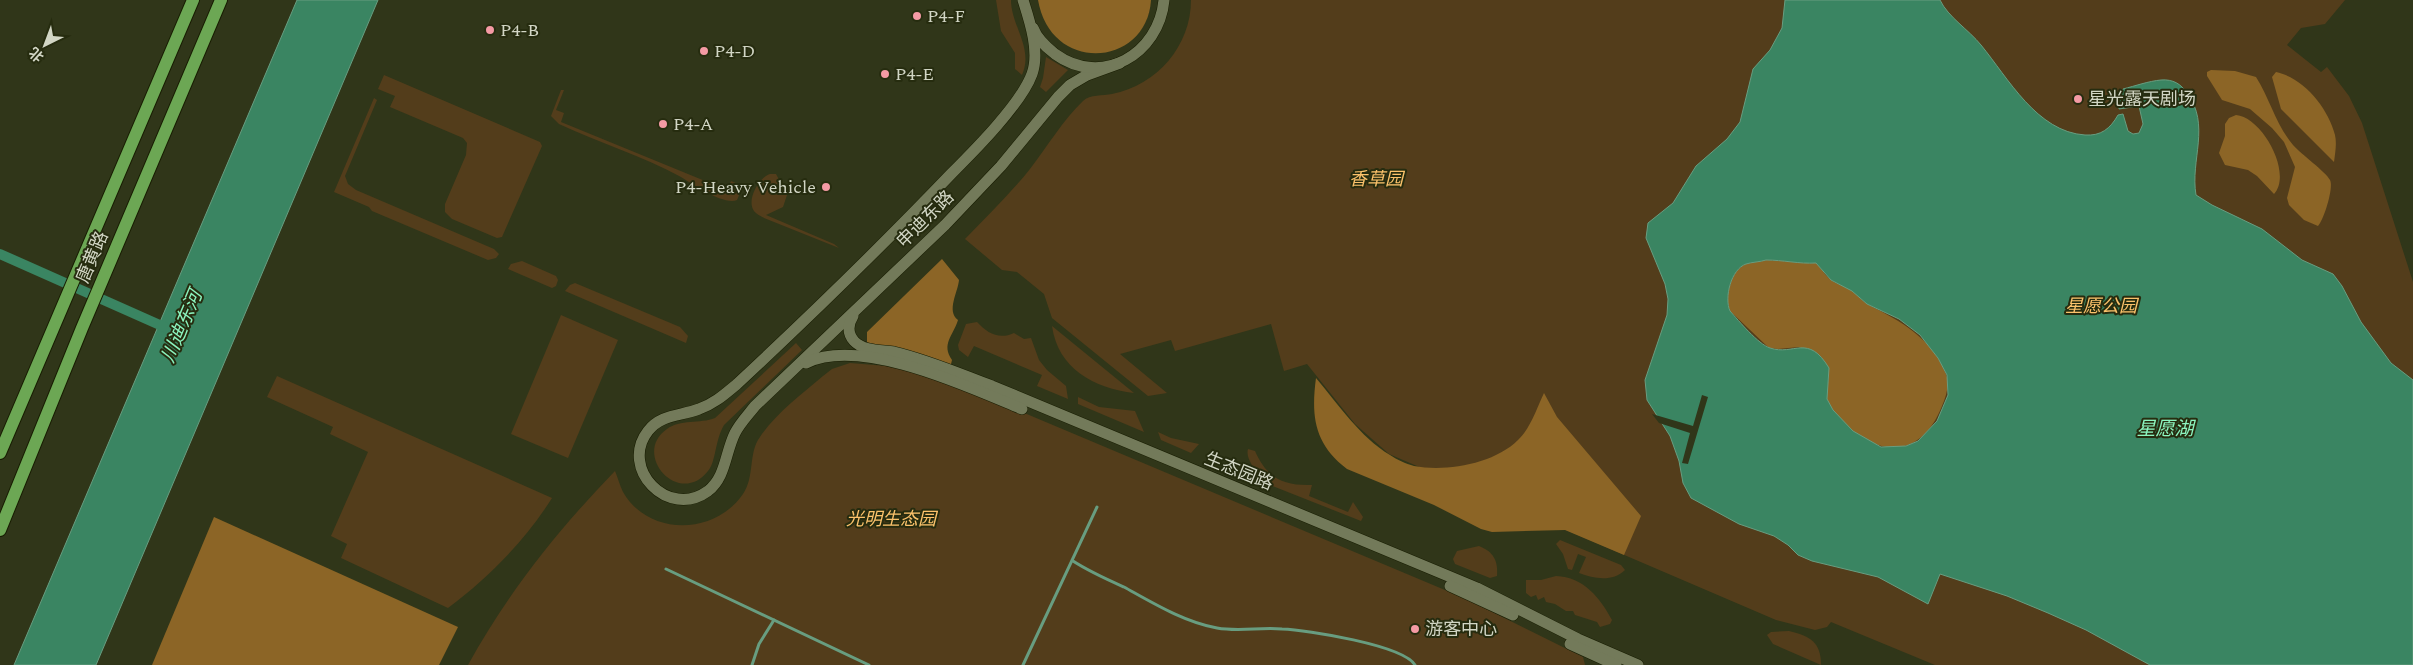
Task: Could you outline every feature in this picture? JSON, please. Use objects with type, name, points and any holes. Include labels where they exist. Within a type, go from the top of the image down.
[{"type":"main road","name":"唐黄路","points":[[0,453],[193,0]]},
{"type":"main road","name":"唐黄路","points":[[0,530],[101,282],[221,0]]},
{"type":"street","points":[[1025,0],[1027,13],[1035,33],[1047,48],[1062,59],[1080,66],[1099,67],[1120,63],[1139,52],[1154,36],[1163,16],[1164,0]]},
{"type":"street","name":"申迪东路","points":[[1027,13],[1034,61],[1032,74],[1025,88],[980,145],[913,214],[736,384],[712,404],[697,410],[666,417],[647,431],[642,440],[640,453],[643,474],[650,485],[660,494],[682,500],[696,497],[708,491],[721,475],[735,434],[755,406],[930,240],[995,172],[1058,96],[1070,85],[1087,75],[1120,63]]},
{"type":"street","name":"生态园路","points":[[858,309],[848,328],[854,341],[859,345],[923,360],[992,386],[1476,588],[1578,639],[1638,665]]},
{"type":"street","name":"生态园路","points":[[797,368],[816,358],[851,357],[895,363],[954,381],[1396,562],[1507,612],[1616,665]]},
{"type":"green space","points":[[996,0],[1011,0],[1014,19],[1024,46],[1025,65],[1022,75],[1015,69],[1015,53],[1001,31]]},
{"type":"green space","name":"星愿公园","points":[[1191,0],[2345,0],[2325,24],[2301,28],[2287,45],[2321,72],[2327,67],[2349,96],[2362,123],[2413,282],[2413,665],[1935,665],[1831,622],[1827,627],[1815,630],[1776,620],[1389,454],[1355,424],[1307,364],[1284,371],[1271,324],[1175,351],[1171,340],[1120,354],[1167,393],[1148,396],[1052,318],[1044,294],[1017,272],[1002,270],[965,239],[1022,178],[1062,125],[1083,101],[1093,96],[1112,94],[1128,89],[1143,82],[1168,61],[1178,48],[1185,33]]},
{"type":"green space","points":[[1046,57],[1068,70],[1046,92],[1040,87]]},
{"type":"green space","points":[[384,75],[540,142],[542,146],[502,237],[497,238],[452,219],[445,212],[445,204],[466,155],[467,143],[463,138],[390,107],[395,96],[378,89]]},
{"type":"green space","points":[[561,90],[564,90],[556,110],[564,113],[561,122],[727,190],[731,181],[743,186],[737,200],[725,200],[717,197],[652,163],[559,124],[551,116]]},
{"type":"green space","points":[[374,98],[377,100],[345,176],[348,184],[356,190],[494,249],[499,254],[496,258],[488,260],[372,211],[369,207],[334,192]]},
{"type":"green space","points":[[770,174],[776,174],[787,195],[783,207],[766,215],[834,244],[839,248],[764,218],[755,212],[752,206],[753,195],[758,184]]},
{"type":"green space","points":[[522,261],[556,276],[558,280],[556,286],[552,288],[508,269],[511,264]]},
{"type":"green space","points":[[575,283],[680,327],[688,336],[686,343],[565,291],[570,285]]},
{"type":"green space","points":[[561,315],[618,340],[568,458],[511,434]]},
{"type":"green space","points":[[977,322],[994,334],[1003,336],[1014,333],[1024,339],[1031,338],[1039,360],[1047,370],[1066,386],[1068,399],[1037,386],[1042,375],[974,346],[968,357],[959,350],[958,345],[966,324]]},
{"type":"green space","points":[[1052,326],[1134,393],[1105,386],[1080,374],[1062,354]]},
{"type":"green space","points":[[796,343],[802,350],[724,425],[713,462],[708,471],[696,481],[684,484],[673,481],[663,473],[657,463],[654,451],[657,439],[667,429],[678,424],[715,418]]},
{"type":"green space","name":"光明生态园","points":[[850,363],[899,367],[979,394],[1464,598],[1583,657],[1585,665],[468,665],[500,612],[535,563],[573,516],[615,471],[623,492],[634,507],[649,517],[665,523],[682,525],[700,523],[716,517],[731,508],[747,487],[756,443],[766,428],[781,412],[832,369]]},
{"type":"green space","points":[[277,376],[552,498],[530,529],[505,558],[448,608],[341,558],[347,544],[331,536],[368,452],[330,434],[333,427],[267,397]]},
{"type":"green space","points":[[1078,397],[1099,407],[1135,411],[1144,432],[1078,404]]},
{"type":"green space","points":[[1158,432],[1171,438],[1199,444],[1191,453],[1161,440]]},
{"type":"green space","points":[[1248,449],[1255,451],[1265,468],[1284,482],[1312,485],[1309,496],[1348,512],[1353,502],[1363,517],[1361,521],[1255,479],[1248,457]]},
{"type":"green space","points":[[1560,540],[1621,565],[1625,570],[1609,578],[1597,578],[1579,573],[1586,557],[1578,554],[1572,570],[1568,569],[1563,554],[1556,544]]},
{"type":"green space","points":[[1479,546],[1492,554],[1496,561],[1497,576],[1490,578],[1455,564],[1453,559],[1457,551]]},
{"type":"green space","points":[[1556,576],[1575,580],[1590,590],[1612,620],[1610,624],[1600,627],[1597,622],[1575,615],[1573,611],[1566,611],[1555,604],[1546,602],[1544,597],[1538,600],[1536,595],[1531,597],[1526,593],[1526,580],[1541,580]]},
{"type":"green space","points":[[1789,631],[1803,635],[1813,641],[1819,651],[1821,665],[1773,644],[1767,635],[1771,632]]},
{"type":"shaded area","points":[[1038,0],[1151,0],[1146,22],[1133,39],[1117,49],[1098,53],[1078,51],[1061,41],[1046,24]]},
{"type":"shaded area","points":[[2211,70],[2235,71],[2256,77],[2287,137],[2330,180],[2331,189],[2328,203],[2318,226],[2304,220],[2289,205],[2287,198],[2295,167],[2284,142],[2272,128],[2250,109],[2222,100],[2207,76],[2207,72]]},
{"type":"shaded area","points":[[2276,72],[2286,75],[2305,87],[2321,105],[2332,125],[2335,135],[2334,162],[2281,109],[2272,77]]},
{"type":"shaded area","points":[[2236,115],[2246,118],[2256,125],[2272,147],[2280,173],[2279,185],[2274,194],[2257,176],[2248,170],[2225,165],[2219,153],[2225,136],[2225,124],[2229,118]]},
{"type":"shaded area","points":[[942,259],[959,280],[953,307],[953,312],[958,320],[948,345],[952,360],[950,368],[867,345],[867,332]]},
{"type":"shaded area","points":[[1766,260],[1816,263],[1835,283],[1849,288],[1866,303],[1903,324],[1924,341],[1940,361],[1946,374],[1948,386],[1942,406],[1934,422],[1924,434],[1914,442],[1902,447],[1875,444],[1861,437],[1838,417],[1828,403],[1829,376],[1799,347],[1769,348],[1730,311],[1728,292],[1736,272],[1746,264]]},
{"type":"shaded area","points":[[1316,378],[1359,430],[1379,448],[1404,463],[1427,468],[1455,467],[1469,464],[1496,455],[1508,448],[1526,430],[1544,393],[1557,417],[1641,516],[1624,555],[1565,530],[1492,532],[1481,529],[1434,505],[1347,469],[1328,450],[1317,428],[1314,405]]},
{"type":"shaded area","points":[[214,517],[458,627],[439,665],[152,665]]},
{"type":"water","name":"川迪东河","points":[[297,0],[378,0],[96,665],[14,665]]},
{"type":"water","name":"星愿湖","points":[[1785,0],[1940,0],[1953,18],[1976,39],[2013,87],[2038,114],[2068,132],[2085,135],[2104,131],[2118,115],[2123,114],[2128,131],[2133,134],[2139,133],[2143,124],[2139,106],[2119,109],[2119,97],[2123,89],[2161,80],[2173,81],[2182,87],[2194,105],[2198,118],[2199,130],[2195,169],[2196,195],[2212,205],[2262,229],[2302,260],[2333,274],[2342,286],[2361,322],[2391,363],[2413,380],[2413,665],[2150,665],[2086,630],[2048,613],[2007,596],[1940,574],[1928,604],[1878,577],[1812,561],[1798,555],[1788,545],[1774,536],[1739,524],[1691,498],[1683,483],[1679,461],[1670,436],[1647,400],[1645,380],[1667,315],[1668,299],[1665,284],[1646,238],[1648,223],[1673,203],[1696,166],[1727,139],[1740,122],[1753,69],[1770,50],[1782,28]],"holes":[[[1766,260],[1816,263],[1831,280],[1852,291],[1867,304],[1899,319],[1920,335],[1938,358],[1947,375],[1948,395],[1937,421],[1918,441],[1906,446],[1881,447],[1853,431],[1833,410],[1827,399],[1829,368],[1821,357],[1807,348],[1779,350],[1765,346],[1730,311],[1728,292],[1736,272],[1746,264]]]},
{"type":"pier","points":[[1702,395],[1708,397],[1688,464],[1682,463],[1690,433],[1659,423],[1652,414],[1693,426]]},
{"type":"waterway","name":"川迪东河","points":[[0,254],[171,330]]},
{"type":"waterway","points":[[1023,665],[1097,507]]},
{"type":"waterway","points":[[1073,561],[1169,611],[1205,625],[1233,630],[1282,629],[1312,632],[1353,640],[1393,651],[1407,658],[1415,665]]},
{"type":"waterway","points":[[666,569],[869,665]]},
{"type":"waterway","points":[[752,665],[759,644],[774,620]]},
{"type":"place","name":"P4-F","points":[[917,16]]},
{"type":"place","name":"P4-B","points":[[490,30]]},
{"type":"place","name":"P4-D","points":[[704,51]]},
{"type":"place","name":"P4-E","points":[[885,74]]},
{"type":"place","name":"星光露天剧场","points":[[2078,99]]},
{"type":"place","name":"P4-A","points":[[663,124]]},
{"type":"place","name":"P4-Heavy Vehicle","points":[[826,187]]},
{"type":"place","name":"游客中心","points":[[1415,629]]},
{"type":"park label","name":"香草园","points":[[1376,179]]}]
